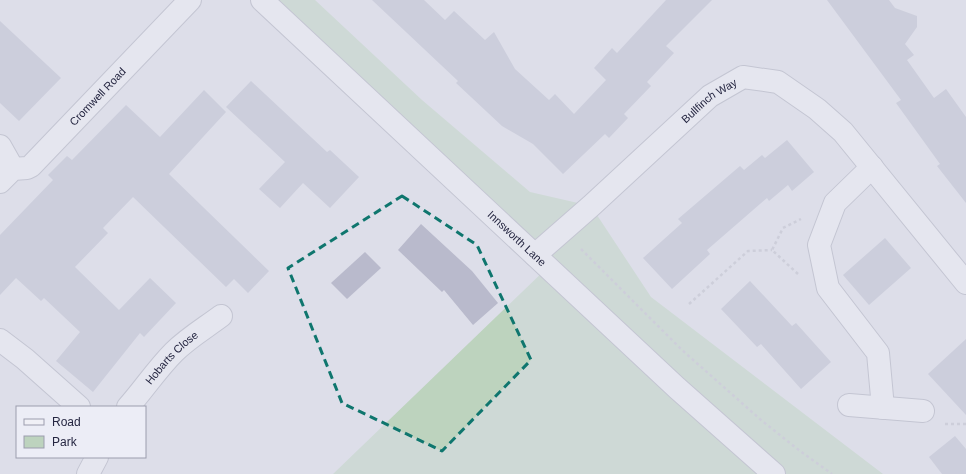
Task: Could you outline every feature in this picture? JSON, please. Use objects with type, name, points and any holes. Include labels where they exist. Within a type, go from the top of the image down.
[{"type":"street","name":"Cromwell Road","points":[[6,175],[31,166],[190,0]]},
{"type":"street","name":"Innsworth Lane","points":[[262,0],[677,388],[774,474]]},
{"type":"street","name":"Bullfinch Way","points":[[534,254],[591,206],[710,96],[743,77],[778,82],[817,109],[843,132],[966,283]]},
{"type":"street","points":[[0,146],[6,175]]},
{"type":"street","points":[[872,167],[835,203],[819,245],[828,288],[878,353],[883,408]]},
{"type":"street","name":"Hobarts Close","points":[[129,406],[175,351],[221,316]]},
{"type":"street","points":[[0,340],[25,359],[78,406]]},
{"type":"street","points":[[849,405],[923,411]]},
{"type":"street","points":[[88,474],[97,458]]},
{"type":"path","points":[[562,231],[682,350],[761,420],[800,452],[832,474]]},
{"type":"path","points":[[689,304],[748,251],[772,250]]},
{"type":"highlighted area","points":[[402,196],[477,245],[531,360],[442,451],[342,403],[288,268]]},
{"type":"green space","points":[[262,0],[315,0],[422,100],[530,192],[591,206],[651,297],[883,474],[333,474],[548,267]]},
{"type":"building","points":[[372,0],[424,0],[445,20],[454,11],[485,40],[494,32],[515,69],[549,100],[555,94],[574,114],[606,80],[594,68],[612,48],[617,53],[666,0],[712,0],[666,46],[674,53],[647,82],[651,86],[624,114],[628,118],[609,138],[605,134],[563,174],[533,144],[502,126],[456,83],[458,81]]},
{"type":"building","points":[[827,0],[889,0],[895,8],[917,16],[917,27],[905,44],[914,55],[907,60],[934,98],[946,89],[966,117],[966,203],[937,166],[940,164],[896,103],[901,100]]},
{"type":"building","points":[[0,21],[61,78],[19,121],[0,103]]},
{"type":"building","points":[[251,81],[327,152],[330,150],[359,177],[330,208],[303,183],[280,208],[259,189],[285,162],[226,107]]},
{"type":"building","points":[[204,90],[226,112],[169,174],[269,271],[248,293],[234,279],[226,287],[133,197],[103,228],[108,233],[75,267],[119,310],[150,278],[176,303],[144,337],[140,333],[93,392],[56,361],[80,332],[44,298],[41,301],[16,278],[0,295],[0,235],[53,180],[48,175],[67,156],[72,160],[126,105],[160,137]]},
{"type":"building","points":[[787,140],[814,172],[792,191],[788,185],[769,201],[767,198],[707,250],[710,254],[672,289],[643,258],[682,223],[678,219],[740,166],[744,170],[762,155],[765,158]]},
{"type":"building","points":[[421,224],[472,271],[498,303],[473,325],[444,290],[442,292],[398,250]]},
{"type":"building","points":[[885,238],[911,268],[869,305],[843,275]]},
{"type":"building","points":[[365,252],[381,268],[347,299],[331,283]]},
{"type":"building","points":[[750,281],[792,326],[796,323],[831,362],[801,389],[761,344],[757,347],[721,309]]},
{"type":"building","points":[[966,339],[966,415],[928,374]]},
{"type":"building","points":[[955,436],[966,449],[966,474],[942,474],[929,457]]}]
